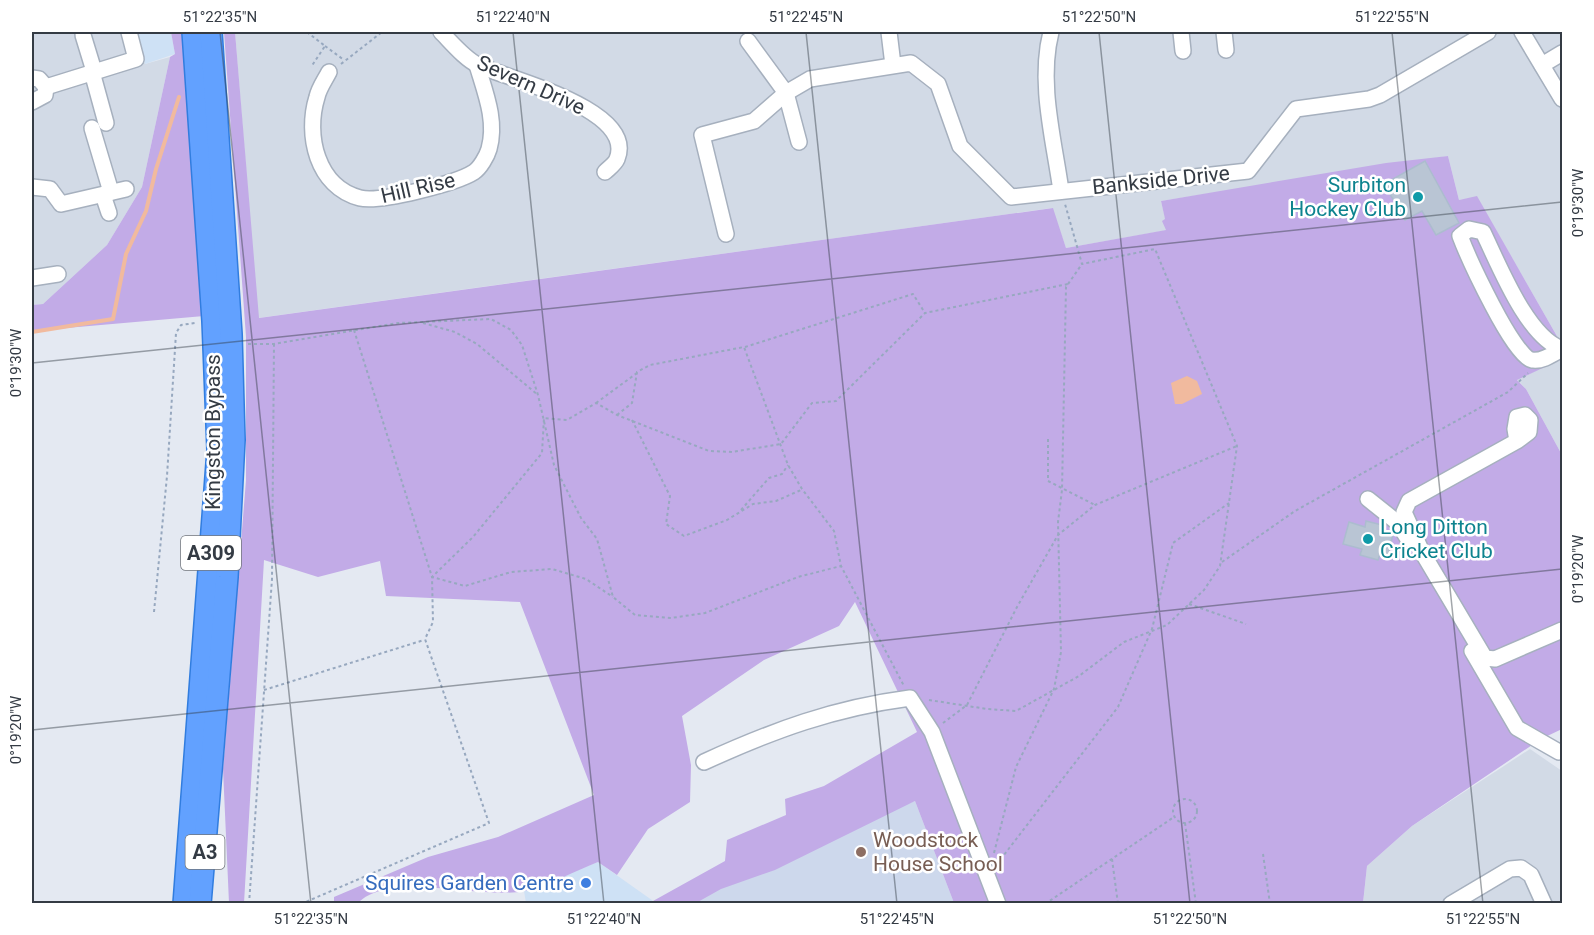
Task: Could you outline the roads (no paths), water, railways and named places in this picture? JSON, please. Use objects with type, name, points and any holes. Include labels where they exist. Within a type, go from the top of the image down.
[{"type":"highway","name":"Kingston Bypass","points":[[184,903],[218,450],[213,321],[193,32]]},
{"type":"highway","name":"Kingston Bypass","points":[[209,801],[227,577],[234,440],[231,344],[211,32]]},
{"type":"highway","name":"A3","points":[[200,903],[209,801]]},
{"type":"highway","name":"A309","points":[[209,801],[216,903]]},
{"type":"street","points":[[46,87],[136,59],[129,32]]},
{"type":"street","name":"Severn Drive","points":[[441,32],[477,65],[503,73],[601,117],[614,133],[618,149],[617,160],[605,172]]},
{"type":"street","points":[[889,32],[892,65]]},
{"type":"street","points":[[1051,32],[1047,46],[1046,86],[1061,191]]},
{"type":"street","points":[[1181,32],[1183,51]]},
{"type":"street","points":[[1224,32],[1226,50]]},
{"type":"street","name":"Bankside Drive","points":[[786,93],[810,79],[911,63],[938,84],[960,146],[1011,197],[1248,171],[1296,108],[1369,99],[1380,95],[1488,32]]},
{"type":"street","points":[[1522,32],[1563,99]]},
{"type":"street","points":[[82,36],[93,72],[99,125],[114,192],[109,213]]},
{"type":"street","points":[[748,41],[786,93],[799,142]]},
{"type":"street","points":[[1542,65],[1563,53]]},
{"type":"street","name":"Hill Rise","points":[[329,72],[317,97],[313,121],[314,151],[325,175],[342,190],[361,198],[384,199],[463,178],[477,170],[489,151],[492,124],[477,65]]},
{"type":"street","points":[[32,78],[39,79],[46,87],[45,95],[32,102]]},
{"type":"street","points":[[726,234],[702,135],[754,121],[786,93]]},
{"type":"street","points":[[32,187],[50,189],[61,204],[114,192]]},
{"type":"street","points":[[1469,229],[1483,232],[1506,280],[1535,328],[1550,344],[1563,349],[1540,360],[1530,360],[1522,356],[1505,329],[1460,236],[1469,229]]},
{"type":"street","points":[[32,278],[58,274]]},
{"type":"street","points":[[1517,441],[1409,501],[1404,513],[1422,552],[1485,658],[1496,659],[1563,630]]},
{"type":"street","points":[[1368,499],[1398,523],[1517,728],[1559,752],[1563,751]]},
{"type":"street","points":[[704,762],[772,731],[866,704],[910,698],[932,732],[998,903]]},
{"type":"street","points":[[1451,903],[1510,869],[1521,868],[1531,875],[1544,903]]},
{"type":"waterway","points":[[32,332],[113,319],[126,254],[146,211],[156,169],[179,97]]},
{"type":"place","name":"Surbiton Hockey Club","points":[[1418,197]]},
{"type":"place","name":"Long Ditton Cricket Club","points":[[1368,539]]},
{"type":"place","name":"Woodstock House School","points":[[861,852]]},
{"type":"place","name":"Squires Garden Centre","points":[[586,883]]}]
